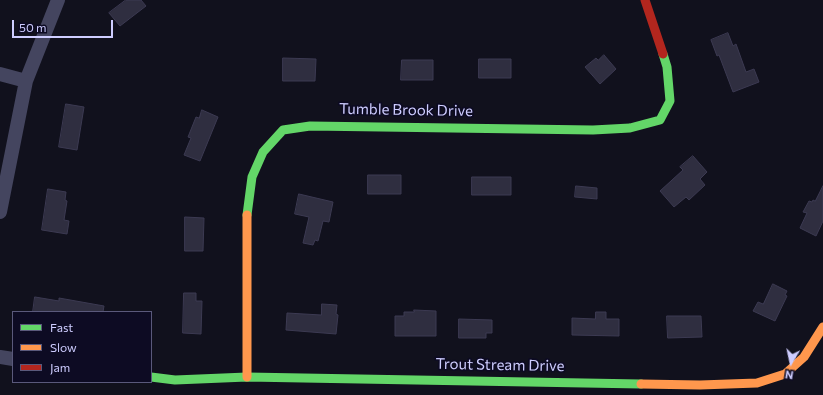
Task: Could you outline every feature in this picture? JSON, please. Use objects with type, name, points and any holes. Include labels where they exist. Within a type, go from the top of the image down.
[{"type":"street","points":[[0,212],[26,81],[58,0]]},
{"type":"street","name":"Tumble Brook Drive","points":[[247,377],[247,213],[252,177],[263,152],[283,130],[310,126],[594,130],[630,128],[660,120],[670,101],[667,67],[645,0]]},
{"type":"street","points":[[0,74],[26,81]]},
{"type":"street","name":"Trout Stream Drive","points":[[152,377],[175,380],[247,377],[700,390],[757,383],[785,374],[804,357],[823,326]]},
{"type":"street","points":[[0,357],[12,359]]},
{"type":"building","points":[[126,0],[141,0],[146,6],[120,26],[109,13]]},
{"type":"building","points":[[728,33],[733,46],[736,44],[746,72],[754,69],[759,82],[733,92],[719,55],[717,56],[711,40]]},
{"type":"building","points":[[604,55],[616,69],[600,84],[585,67],[596,58],[598,60]]},
{"type":"building","points":[[283,58],[316,59],[315,81],[283,81]]},
{"type":"building","points":[[479,59],[511,59],[511,78],[479,78]]},
{"type":"building","points":[[402,60],[433,60],[433,80],[401,80]]},
{"type":"building","points":[[66,104],[84,107],[77,150],[59,147]]},
{"type":"building","points":[[202,110],[218,117],[200,161],[184,155],[191,138],[188,137],[196,117],[199,118]]},
{"type":"building","points":[[693,156],[707,172],[700,179],[705,185],[689,200],[686,197],[674,207],[660,191],[683,170],[680,167]]},
{"type":"building","points":[[368,175],[401,175],[401,194],[368,194]]},
{"type":"building","points":[[472,177],[511,177],[511,195],[472,195]]},
{"type":"building","points":[[576,186],[597,188],[597,199],[575,197]]},
{"type":"building","points":[[823,186],[823,221],[816,236],[800,228],[807,213],[803,212],[809,201],[815,201]]},
{"type":"building","points":[[48,189],[66,192],[65,200],[67,201],[64,220],[69,221],[67,234],[42,230]]},
{"type":"building","points":[[299,194],[333,202],[329,222],[323,221],[318,241],[315,240],[313,245],[303,243],[309,217],[295,214]]},
{"type":"building","points":[[185,217],[204,218],[203,251],[185,251]]},
{"type":"building","points":[[773,284],[787,291],[785,295],[787,296],[775,321],[753,311],[758,302],[763,304]]},
{"type":"building","points":[[184,293],[196,293],[196,301],[202,301],[201,334],[183,333]]},
{"type":"building","points":[[35,297],[59,301],[59,298],[104,306],[103,311],[33,311]]},
{"type":"building","points":[[322,304],[337,305],[336,314],[338,315],[336,334],[286,330],[287,313],[321,315]]},
{"type":"building","points":[[414,310],[436,311],[436,336],[395,336],[395,316],[404,316],[404,312],[414,312]]},
{"type":"building","points":[[596,312],[606,312],[606,319],[619,319],[619,336],[572,335],[572,318],[595,319]]},
{"type":"building","points":[[667,316],[701,316],[702,337],[668,338]]},
{"type":"building","points":[[459,319],[492,320],[492,333],[486,333],[486,338],[459,338]]},
{"type":"traffic: fast","points":[[247,215],[252,177],[263,152],[283,130],[310,126],[593,130],[630,128],[660,120],[670,101],[667,67],[663,54]]},
{"type":"traffic: fast","points":[[152,377],[175,380],[247,377],[641,384]]},
{"type":"traffic: slow","points":[[247,215],[247,377]]},
{"type":"traffic: slow","points":[[641,384],[700,385],[757,383],[785,374],[804,357],[823,327]]},
{"type":"traffic: jam","points":[[645,0],[663,54]]}]
